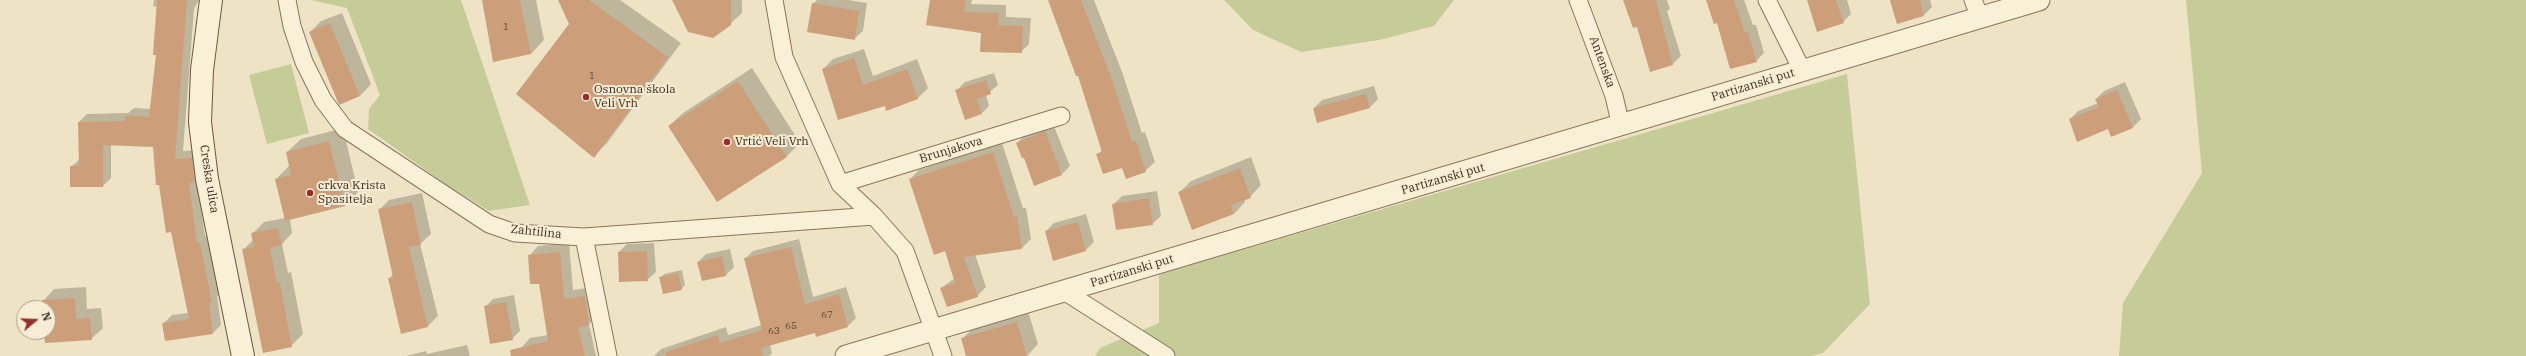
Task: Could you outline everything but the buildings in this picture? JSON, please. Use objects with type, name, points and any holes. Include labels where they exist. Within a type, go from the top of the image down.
[{"type":"main road","name":"Creska ulica","points":[[211,0],[202,70],[200,122],[207,179],[243,356]]},
{"type":"street","name":"Zahtilina","points":[[287,0],[292,26],[304,62],[323,100],[345,129],[489,224],[514,233],[584,237],[874,216]]},
{"type":"street","points":[[774,0],[784,57],[840,184],[874,216],[904,251],[943,356]]},
{"type":"street","name":"Antenska","points":[[1578,0],[1614,96],[1621,126]]},
{"type":"street","points":[[1767,0],[1802,70]]},
{"type":"street","name":"Partizanski put","points":[[846,356],[1621,126],[1802,70],[1976,9],[2039,0]]},
{"type":"street","name":"Brunjakova","points":[[840,184],[1061,116]]},
{"type":"street","points":[[584,237],[608,356]]},
{"type":"street","points":[[1064,291],[1166,356]]},
{"type":"green space","points":[[311,0],[461,0],[530,205],[489,211],[447,185],[368,129],[369,109],[380,95],[347,8]]},
{"type":"green space","points":[[1224,0],[1454,0],[1434,26],[1379,40],[1301,52],[1253,30]]},
{"type":"green space","points":[[2186,0],[2526,0],[2526,356],[2119,356],[2123,303],[2202,173]]},
{"type":"green space","points":[[291,64],[309,133],[267,144],[249,75]]},
{"type":"green space","points":[[1847,74],[1870,304],[1823,353],[1812,356],[1095,356],[1100,348],[1159,323],[1159,274]]},
{"type":"place","name":"Osnovna škola Veli Vrh","points":[[586,97]]},
{"type":"place","name":"Vrtić Veli Vrh","points":[[727,142]]},
{"type":"place","name":"crkva Krista Spasitelja","points":[[310,193]]}]
